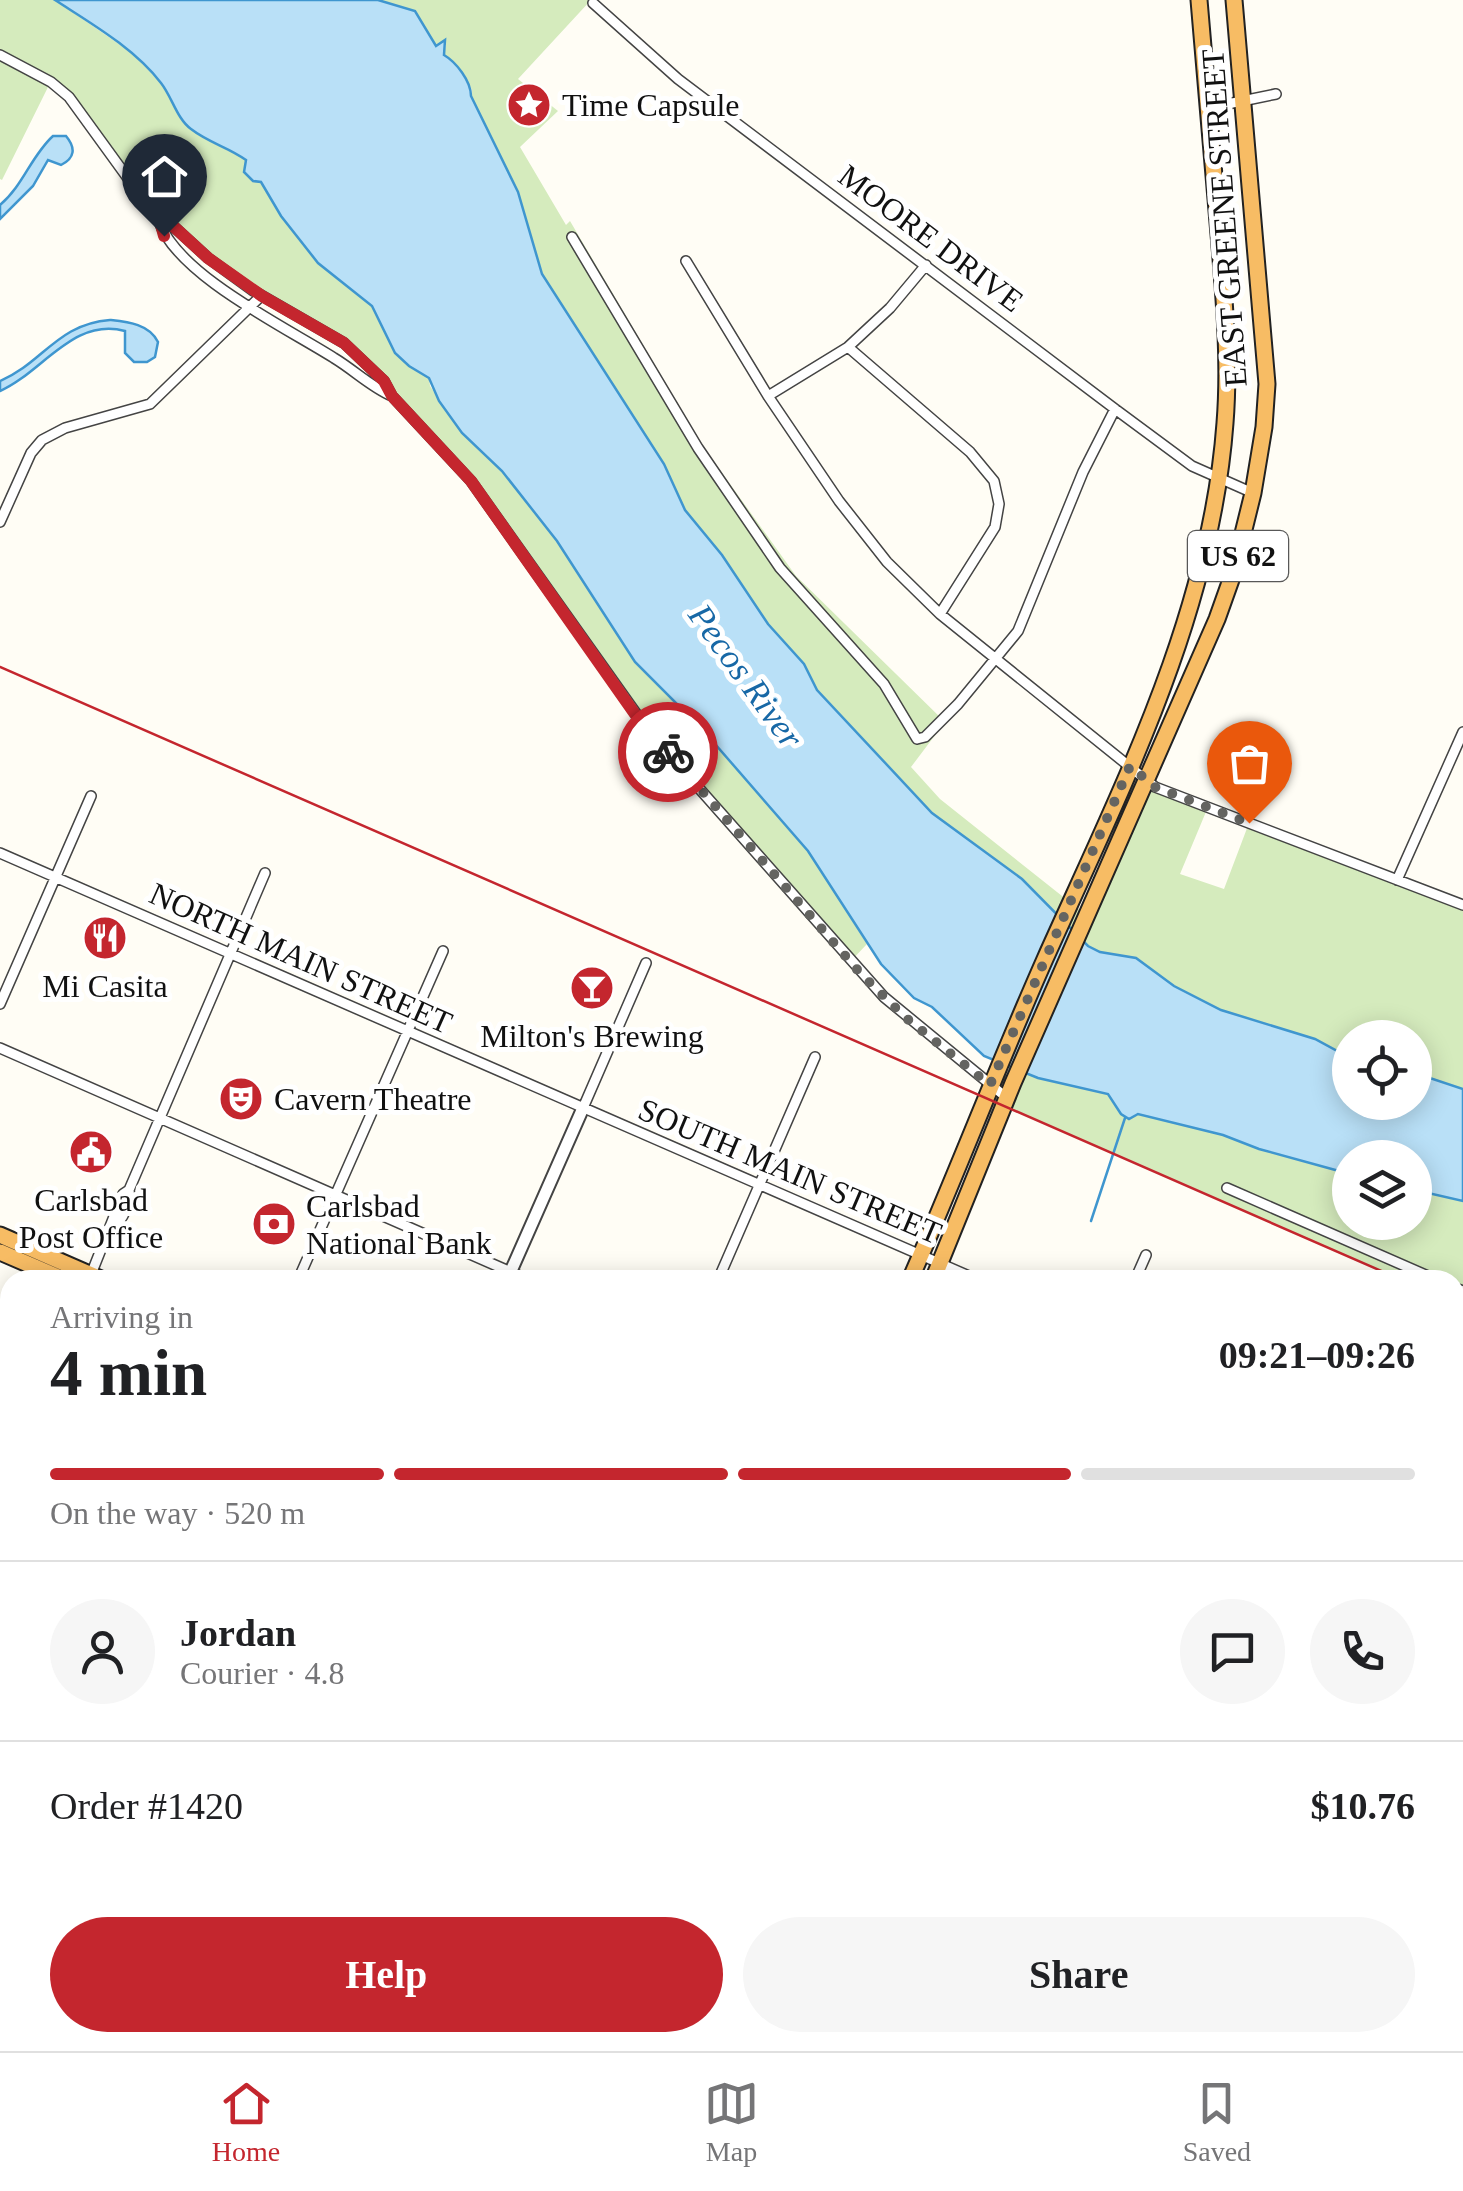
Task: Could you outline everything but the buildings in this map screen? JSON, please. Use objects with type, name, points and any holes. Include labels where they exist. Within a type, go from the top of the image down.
[{"type":"highway","name":"EAST GREENE STREET","points":[[921,1255],[993,1078],[1130,766],[1176,650],[1204,553],[1225,422],[1225,325],[1200,0]]},
{"type":"highway","name":"EAST GREENE STREET","points":[[940,1263],[1017,1074],[1234,574],[1264,427],[1267,365],[1234,0]]},
{"type":"highway","points":[[1176,650],[1199,661]]},
{"type":"highway","points":[[0,1234],[77,1270]]},
{"type":"highway","points":[[0,1252],[42,1270]]},
{"type":"highway","name":"US 62","points":[[914,1270],[921,1255]]},
{"type":"highway","name":"US 62","points":[[937,1270],[940,1263]]},
{"type":"street","name":"MOORE DRIVE","points":[[592,3],[678,79],[1115,409],[1192,466],[1252,492]]},
{"type":"street","points":[[0,55],[51,82],[69,97],[160,221],[164,236],[184,256],[250,308],[392,396]]},
{"type":"street","points":[[1208,108],[1276,94]]},
{"type":"street","points":[[160,221],[172,225],[208,258],[262,296],[344,343],[384,381],[392,396],[471,481],[650,733],[872,986],[906,1018],[993,1078],[1007,1098]]},
{"type":"street","points":[[572,237],[698,448],[780,568],[884,684],[917,739],[942,720],[1018,630],[1083,472],[1115,409]]},
{"type":"street","points":[[686,261],[768,396],[862,532],[940,614],[1145,782],[1463,905]]},
{"type":"street","points":[[768,396],[848,347],[890,308],[926,265]]},
{"type":"street","points":[[0,522],[30,453],[42,440],[65,428],[150,404],[262,296]]},
{"type":"street","points":[[848,347],[970,452],[994,481],[999,504],[995,528],[940,614]]},
{"type":"street","points":[[1398,880],[1463,732]]},
{"type":"street","points":[[1448,764],[1460,769]]},
{"type":"street","points":[[0,1004],[91,796]]},
{"type":"street","name":"NORTH MAIN STREET","points":[[0,853],[583,1108]]},
{"type":"street","points":[[97,1270],[112,1226],[118,1223],[130,1197],[128,1190],[265,873]]},
{"type":"street","points":[[302,1270],[443,950]]},
{"type":"street","points":[[512,1270],[646,964]]},
{"type":"street","points":[[0,1048],[496,1270]]},
{"type":"street","points":[[722,1270],[815,1057]]},
{"type":"street","name":"SOUTH MAIN STREET","points":[[583,1108],[956,1270]]},
{"type":"street","points":[[1227,1188],[1414,1270]]},
{"type":"street","points":[[1139,1270],[1146,1255]]},
{"type":"green space","points":[[0,0],[55,0],[132,53],[161,83],[183,119],[212,142],[231,147],[246,160],[303,245],[372,306],[395,353],[429,378],[430,386],[462,433],[502,471],[557,541],[635,663],[702,729],[808,851],[867,944],[850,962],[650,733],[471,481],[344,343],[252,290],[159,221],[92,126],[50,83],[0,179]]},
{"type":"green space","points":[[378,0],[591,0],[518,79],[558,111],[520,147],[566,225],[570,221],[702,445],[796,576],[945,722],[911,767],[940,799],[1086,915],[1145,781],[1208,807],[1180,874],[1224,889],[1249,823],[1463,905],[1463,1089],[1432,1079],[1432,1020],[1332,1020],[1332,1048],[1315,1039],[1221,1010],[1174,986],[1136,958],[1088,946],[1022,879],[932,813],[817,690],[804,664],[768,624],[722,555],[685,510],[664,464],[542,274],[518,192],[471,96],[472,90],[464,74],[444,55],[446,45],[436,46],[415,11]]},
{"type":"green space","points":[[1019,1070],[1108,1094],[1119,1110],[1223,1135],[1332,1169],[1332,1240],[1432,1240],[1432,1194],[1463,1201],[1463,1270],[1379,1270],[1004,1106]]},
{"type":"water","name":"Pecos River","points":[[55,0],[378,0],[415,11],[436,46],[445,40],[444,55],[466,78],[518,192],[542,274],[664,464],[685,510],[722,555],[768,624],[804,664],[817,690],[932,813],[1022,879],[1088,946],[1136,958],[1174,986],[1221,1010],[1315,1039],[1332,1048],[1332,1120],[1432,1120],[1432,1079],[1463,1089],[1463,1201],[1432,1194],[1432,1140],[1332,1140],[1332,1169],[1223,1135],[1138,1114],[1129,1119],[1108,1094],[1038,1078],[984,1056],[932,1007],[914,998],[881,964],[808,851],[702,729],[635,662],[557,541],[502,471],[462,433],[439,401],[429,378],[395,353],[372,306],[318,263],[281,216],[261,182],[253,181],[244,172],[246,160],[191,129],[161,83],[112,37]]},
{"type":"water","points":[[53,136],[66,136],[73,149],[71,156],[61,165],[48,160],[33,186],[0,219],[0,205]]},
{"type":"water","points":[[110,320],[149,331],[158,342],[155,357],[147,362],[134,362],[125,353],[125,331],[90,332],[0,391],[0,381],[63,336]]},
{"type":"waterway","points":[[1091,1221],[1125,1118]]},
{"type":"railway","points":[[0,667],[1379,1270]]},
{"type":"way so far","points":[[668,752],[884,998],[990,1085],[1130,766],[1155,787],[1249,823]]},
{"type":"place","name":"Time Capsule","points":[[529,105]]},
{"type":"place","name":"Mi Casita","points":[[105,938]]},
{"type":"place","name":"Milton's Brewing","points":[[592,988]]},
{"type":"place","name":"Cavern Theatre","points":[[241,1099]]},
{"type":"place","name":"Carlsbad Post Office","points":[[91,1152]]},
{"type":"place","name":"Carlsbad National Bank","points":[[274,1224]]},
{"type":"route","points":[[164,236],[160,221],[172,225],[208,258],[262,296],[344,343],[384,381],[392,396],[471,481],[635,714],[668,752]]}]
